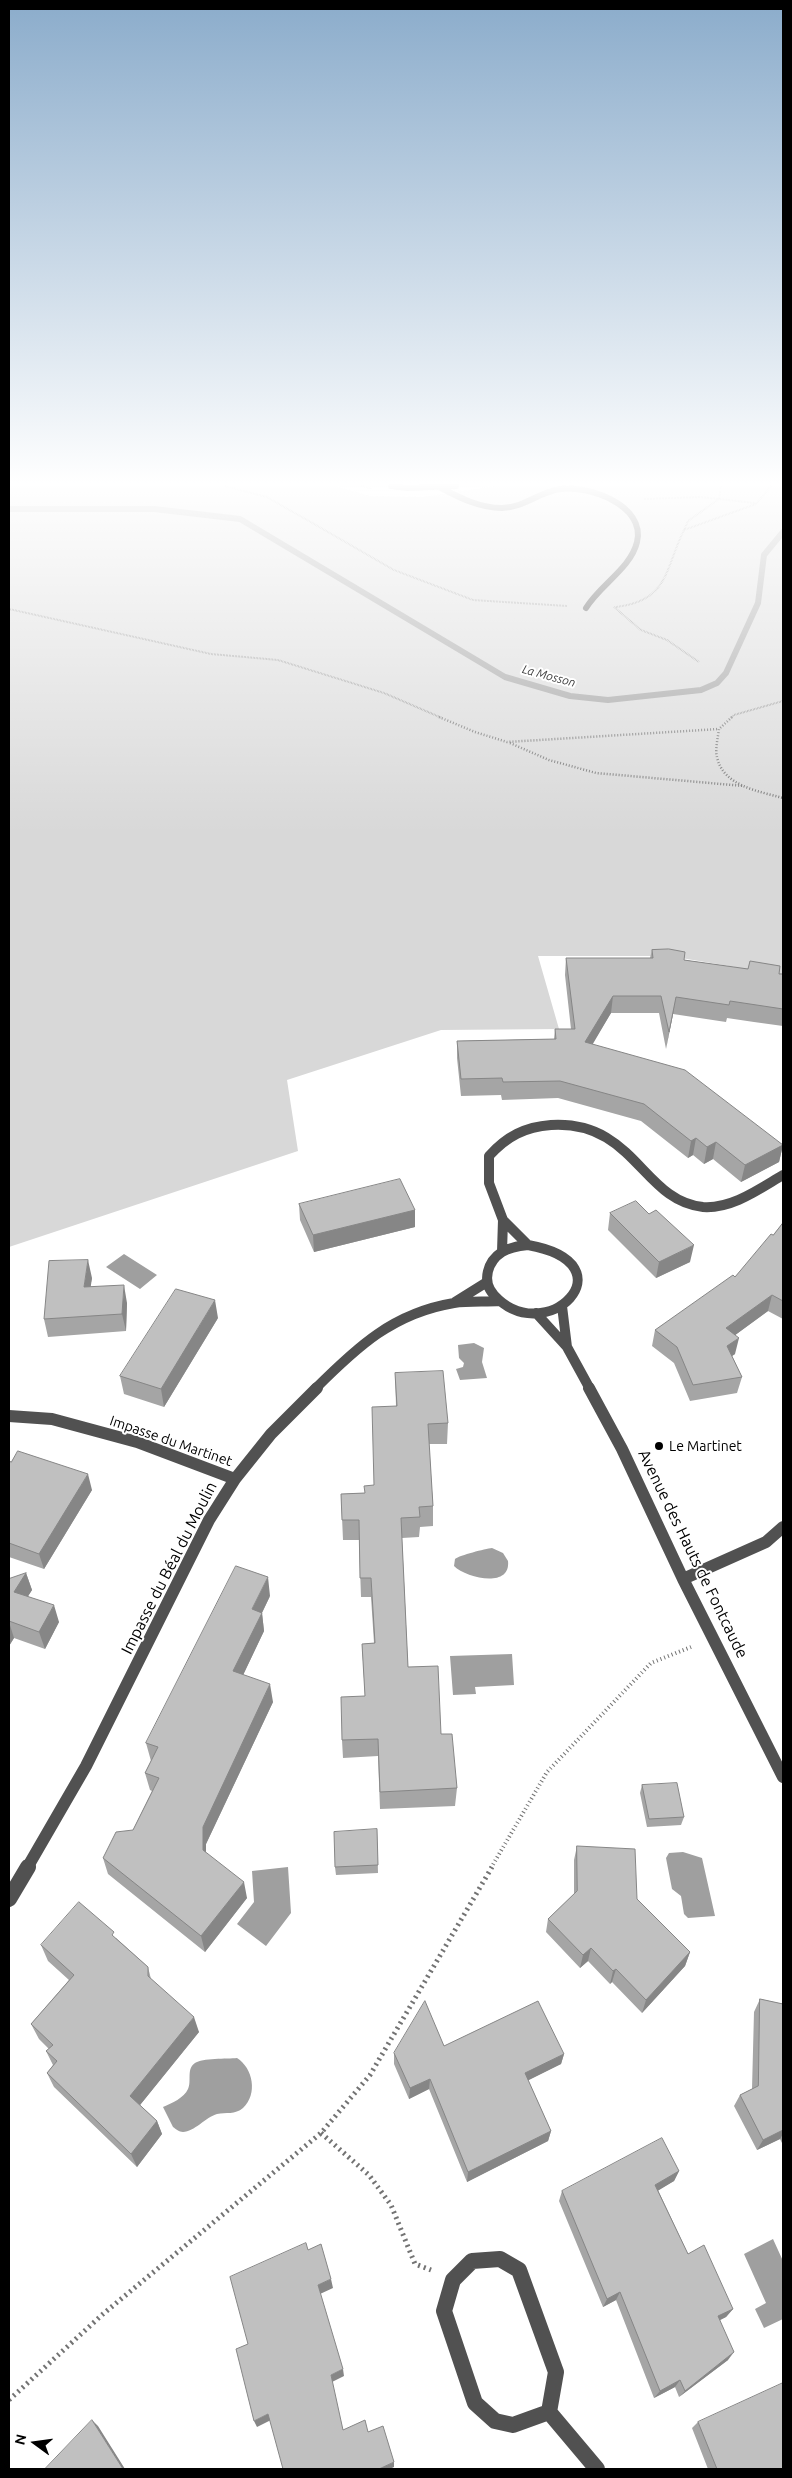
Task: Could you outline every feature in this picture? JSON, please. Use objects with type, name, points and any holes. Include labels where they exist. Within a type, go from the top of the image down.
[{"type":"street","points":[[586,608],[590,602]]},
{"type":"street","points":[[502,1252],[503,1220],[489,1183],[489,1156],[502,1141],[515,1133],[530,1128],[550,1125],[583,1128],[605,1135],[624,1148],[661,1187],[692,1205],[714,1208],[743,1199],[783,1176]]},
{"type":"street","points":[[503,1220],[528,1245]]},
{"type":"street","points":[[528,1245],[556,1251],[567,1258],[574,1268],[578,1278],[577,1288],[571,1298],[562,1306],[550,1311],[536,1313],[510,1308],[491,1292],[487,1282],[487,1271],[493,1260],[502,1252],[528,1245]]},
{"type":"street","name":"Impasse du Béal du Moulin","points":[[454,1303],[487,1282]]},
{"type":"street","name":"Impasse du Béal du Moulin","points":[[9,1899],[86,1766],[209,1520],[235,1479],[277,1428],[347,1357],[378,1332],[408,1316],[454,1303],[500,1301]]},
{"type":"street","name":"Avenue des Hauts de Fontcaude","points":[[562,1306],[567,1347]]},
{"type":"street","name":"Avenue des Hauts de Fontcaude","points":[[536,1313],[567,1347],[622,1449],[684,1579],[783,1777]]},
{"type":"street","name":"Impasse du Martinet","points":[[9,1416],[52,1419],[137,1442],[235,1479]]},
{"type":"street","points":[[684,1579],[766,1542],[783,1527]]},
{"type":"street","points":[[550,2412],[512,2425],[495,2422],[475,2403],[444,2311],[452,2280],[472,2261],[500,2259],[519,2270],[556,2372],[550,2412],[596,2469]]},
{"type":"path","points":[[496,602],[586,608]]},
{"type":"path","points":[[637,602],[614,607],[623,617],[641,630],[667,640],[699,662]]},
{"type":"path","points":[[9,609],[211,654],[278,660],[384,693],[475,732],[507,742],[549,760],[596,773],[744,786],[783,798]]},
{"type":"path","points":[[744,786],[723,773],[716,755],[719,730],[734,715],[783,701]]},
{"type":"path","points":[[507,742],[719,730]]},
{"type":"path","points":[[9,2400],[103,2314],[321,2133],[370,2076],[547,1772],[651,1663],[714,1638]]},
{"type":"path","points":[[321,2133],[369,2175],[386,2197],[415,2264],[452,2280]]},
{"type":"shaded area","points":[[9,602],[783,602],[783,975],[669,956],[538,956],[559,1029],[441,1030],[287,1080],[298,1151],[9,1247]]},
{"type":"shaded area","points":[[124,1254],[157,1275],[140,1289],[106,1267]]},
{"type":"shaded area","points":[[474,1343],[484,1348],[482,1362],[487,1378],[460,1380],[456,1369],[463,1367],[464,1363],[459,1358],[458,1345]]},
{"type":"shaded area","points":[[492,1548],[503,1553],[508,1561],[507,1570],[503,1575],[495,1578],[477,1577],[454,1566],[455,1559],[458,1557]]},
{"type":"shaded area","points":[[512,1654],[514,1685],[475,1687],[476,1694],[453,1695],[450,1656]]},
{"type":"shaded area","points":[[683,1852],[702,1858],[715,1916],[688,1918],[684,1914],[681,1896],[672,1889],[666,1858],[669,1853]]},
{"type":"shaded area","points":[[288,1867],[291,1913],[266,1946],[237,1924],[254,1902],[252,1871]]},
{"type":"shaded area","points":[[237,2058],[247,2068],[252,2082],[251,2096],[243,2108],[234,2112],[217,2114],[187,2131],[180,2132],[173,2127],[163,2107],[184,2095],[189,2086],[192,2066],[198,2061],[203,2060]]},
{"type":"shaded area","points":[[773,2239],[783,2261],[783,2319],[764,2328],[755,2309],[766,2303],[744,2254]]},
{"type":"building","points":[[669,949],[685,952],[684,960],[748,969],[750,961],[780,966],[779,974],[783,974],[783,1009],[730,1001],[729,1005],[676,997],[669,1032],[661,996],[613,996],[585,1042],[685,1070],[783,1145],[745,1165],[716,1142],[707,1147],[696,1138],[691,1141],[644,1104],[560,1081],[503,1082],[502,1078],[461,1079],[457,1041],[556,1039],[555,1029],[575,1029],[566,958],[653,958],[652,950]]},
{"type":"building","points":[[400,1179],[415,1210],[313,1235],[299,1204]]},
{"type":"building","points":[[636,1201],[649,1214],[656,1210],[694,1245],[659,1262],[610,1213]]},
{"type":"building","points":[[783,1223],[783,1301],[772,1295],[726,1328],[739,1338],[727,1346],[742,1377],[693,1385],[677,1347],[655,1330],[733,1275],[735,1277],[771,1234],[773,1235]]},
{"type":"building","points":[[88,1260],[84,1287],[124,1285],[122,1314],[44,1319],[49,1261]]},
{"type":"building","points":[[176,1289],[215,1300],[161,1389],[120,1376]]},
{"type":"building","points":[[443,1371],[448,1423],[428,1424],[433,1506],[419,1507],[420,1517],[401,1518],[408,1667],[438,1666],[441,1734],[452,1734],[457,1788],[380,1792],[378,1739],[342,1740],[341,1697],[365,1696],[362,1644],[375,1643],[371,1578],[360,1578],[359,1520],[342,1520],[341,1494],[365,1493],[364,1486],[374,1485],[372,1407],[397,1406],[395,1373]]},
{"type":"building","points":[[18,1451],[88,1474],[39,1554],[9,1543],[9,1461],[11,1462]]},
{"type":"building","points":[[236,1566],[268,1577],[252,1609],[262,1613],[233,1671],[270,1684],[203,1827],[203,1850],[244,1882],[201,1936],[103,1858],[116,1832],[133,1830],[159,1778],[145,1773],[158,1747],[146,1743]]},
{"type":"building","points":[[26,1573],[14,1592],[54,1605],[39,1632],[9,1621],[9,1579]]},
{"type":"building","points":[[677,1783],[684,1817],[649,1819],[642,1785]]},
{"type":"building","points":[[377,1829],[378,1865],[335,1867],[334,1832]]},
{"type":"building","points":[[577,1846],[635,1849],[637,1899],[690,1952],[646,2000],[616,1969],[613,1971],[591,1948],[583,1955],[548,1919],[577,1891]]},
{"type":"building","points":[[79,1902],[114,1932],[112,1935],[148,1967],[148,1976],[194,2017],[130,2096],[157,2121],[131,2154],[47,2073],[57,2061],[46,2051],[53,2045],[31,2024],[74,1975],[41,1945]]},
{"type":"building","points":[[760,1999],[783,2004],[783,2130],[763,2140],[740,2095],[758,2086]]},
{"type":"building","points":[[425,2001],[444,2046],[538,2001],[564,2054],[525,2073],[551,2131],[468,2172],[430,2079],[410,2088],[394,2053]]},
{"type":"building","points":[[662,2138],[679,2171],[655,2185],[688,2254],[704,2245],[733,2309],[718,2316],[734,2352],[685,2391],[680,2380],[660,2391],[620,2292],[607,2299],[562,2191]]},
{"type":"building","points":[[306,2243],[308,2250],[321,2244],[331,2279],[318,2285],[343,2369],[331,2375],[343,2430],[365,2420],[368,2432],[383,2426],[394,2462],[379,2469],[283,2469],[268,2414],[254,2421],[236,2349],[248,2344],[230,2277]]},
{"type":"building","points":[[783,2383],[783,2469],[717,2469],[698,2422]]},
{"type":"building","points":[[92,2420],[123,2469],[45,2469]]},
{"type":"waterway","name":"La Mosson","points":[[379,602],[505,677],[570,696],[608,700],[701,690],[717,683],[726,673],[758,602]]},
{"type":"place","name":"Le Martinet","points":[[659,1446]]}]
